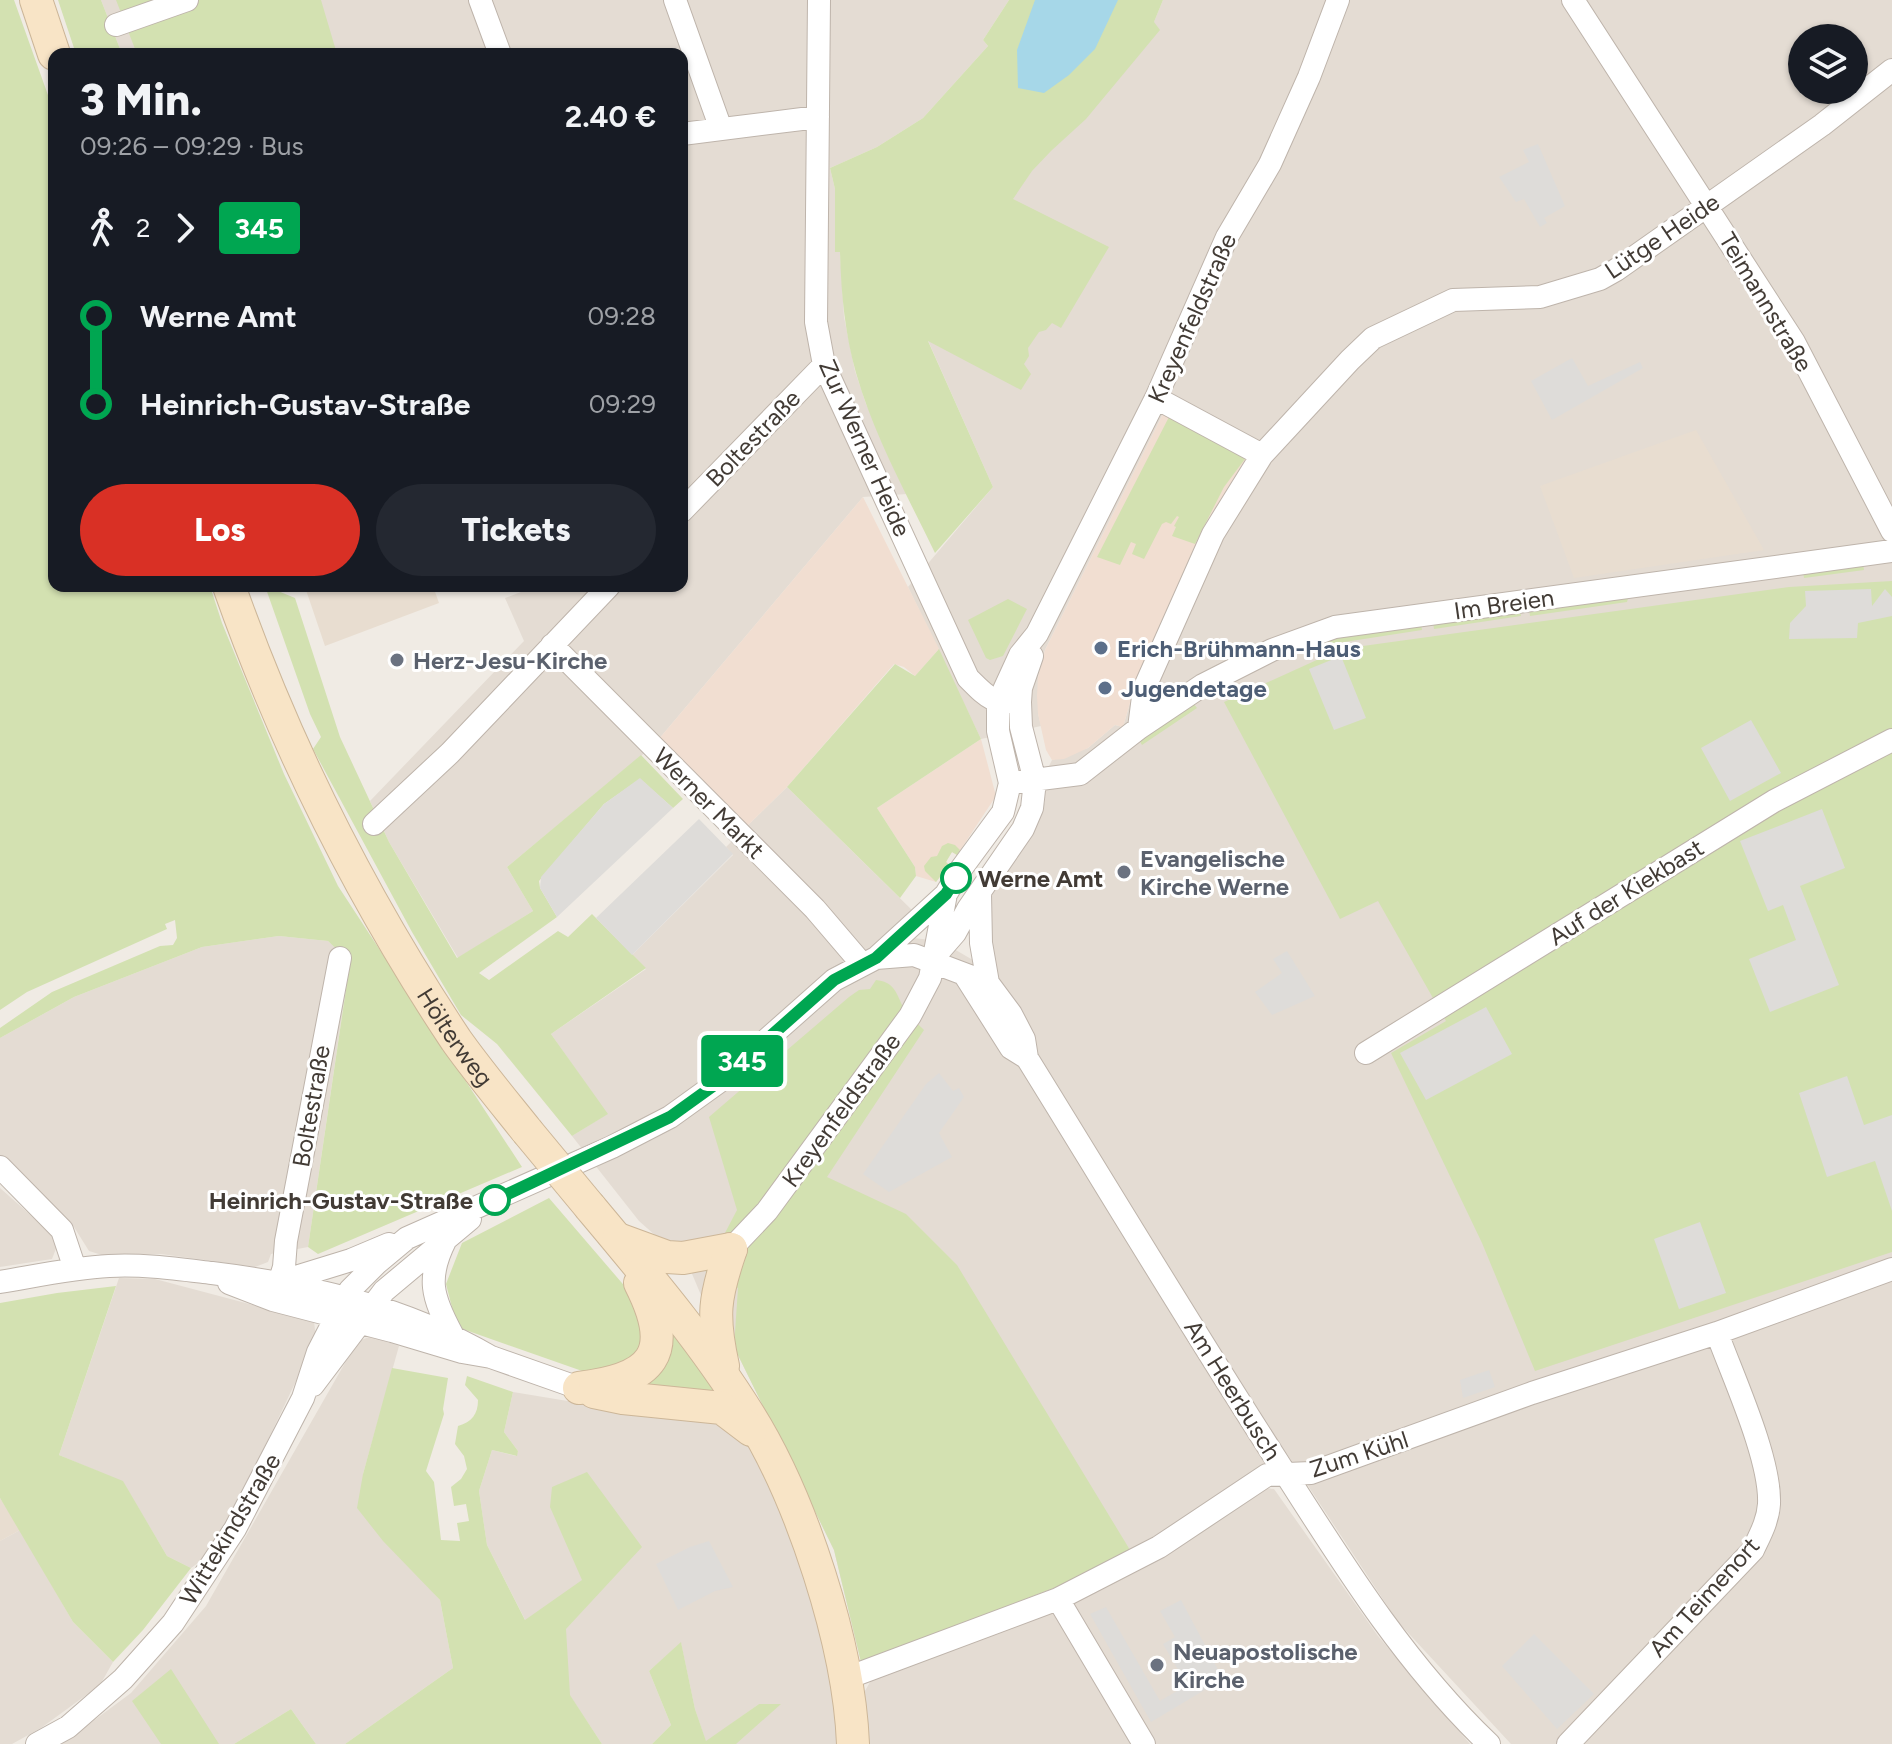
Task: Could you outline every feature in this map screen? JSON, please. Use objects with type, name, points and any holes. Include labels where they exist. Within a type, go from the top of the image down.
[{"type":"main road","points":[[36,0],[52,48]]},
{"type":"main road","name":"Hölterweg","points":[[231,592],[273,704],[329,825],[389,934],[458,1042],[527,1131],[674,1308],[726,1379],[761,1438]]},
{"type":"main road","points":[[617,1238],[667,1257],[683,1258],[731,1249]]},
{"type":"main road","points":[[579,1388],[611,1384],[639,1374],[654,1351],[657,1322],[617,1238]]},
{"type":"main road","points":[[726,1379],[715,1327],[715,1311],[717,1288],[731,1249]]},
{"type":"main road","points":[[579,1388],[623,1398],[722,1408],[761,1438],[795,1510],[827,1600],[847,1678],[853,1744]]},
{"type":"street","points":[[116,25],[187,0]]},
{"type":"street","points":[[480,0],[498,48]]},
{"type":"street","points":[[675,0],[721,129]]},
{"type":"street","name":"Zur Werner Heide","points":[[819,0],[816,322],[824,365],[968,678],[990,699],[1009,703]]},
{"type":"street","name":"Kreyenfeldstraße","points":[[869,961],[946,894],[1003,812],[1010,783],[998,731],[1009,703],[1021,688],[1037,634],[1156,398],[1227,237],[1270,164],[1338,0]]},
{"type":"street","name":"Teimannstraße","points":[[1573,0],[1794,342],[1892,531]]},
{"type":"street","name":"Lütge Heide","points":[[1139,728],[1144,689],[1213,534],[1262,455],[1373,338],[1453,300],[1540,297],[1600,279],[1822,125],[1892,70]]},
{"type":"street","points":[[688,133],[818,117]]},
{"type":"street","name":"Boltestraße","points":[[688,505],[824,365]]},
{"type":"street","points":[[1156,398],[1262,455]]},
{"type":"street","name":"Im Breien","points":[[1139,728],[1236,667],[1335,627],[1892,551]]},
{"type":"street","points":[[374,824],[450,753],[603,592]]},
{"type":"street","name":"Werner Markt","points":[[552,645],[869,961]]},
{"type":"street","name":"Kreyenfeldstraße","points":[[931,960],[955,933],[1023,829],[1032,808],[1035,781],[1021,727],[1009,703]]},
{"type":"street","points":[[1010,783],[1080,774],[1139,728]]},
{"type":"street","name":"Auf der Kiekbast","points":[[1366,1053],[1774,801],[1892,740]]},
{"type":"street","name":"Kreyenfeldstraße","points":[[731,1249],[767,1211],[910,1016],[930,978],[946,894]]},
{"type":"street","points":[[931,960],[966,977],[988,983],[981,943],[980,894]]},
{"type":"street","name":"Wittekindstraße","points":[[37,1744],[68,1727],[123,1679],[173,1623],[235,1529],[303,1398],[318,1352],[350,1290],[377,1263],[407,1238],[489,1203],[670,1117],[720,1081],[834,980],[869,961],[914,955],[931,960]]},
{"type":"street","name":"Boltestraße","points":[[277,1291],[340,958]]},
{"type":"street","name":"Am Heerbusch","points":[[966,977],[1011,1048],[1027,1058]]},
{"type":"street","name":"Am Heerbusch","points":[[988,983],[1011,1014],[1024,1039],[1027,1058],[1326,1540],[1387,1627],[1489,1744]]},
{"type":"street","points":[[0,1167],[62,1230],[75,1269]]},
{"type":"street","name":"Wittekindstraße","points":[[303,1398],[366,1314],[402,1275],[489,1203]]},
{"type":"street","points":[[277,1291],[407,1238]]},
{"type":"street","points":[[446,1239],[433,1271],[433,1294],[452,1334]]},
{"type":"street","points":[[0,1282],[75,1269],[142,1266],[202,1272],[277,1291],[347,1297],[366,1314],[462,1352],[491,1357],[579,1388]]},
{"type":"street","name":"Zum Kühl","points":[[847,1678],[1058,1599],[1159,1547],[1267,1475],[1311,1473],[1532,1393],[1717,1333],[1892,1269]]},
{"type":"street","points":[[277,1291],[336,1317],[366,1314],[452,1334],[491,1357]]},
{"type":"street","name":"Am Teimenort","points":[[1568,1744],[1753,1550],[1765,1526],[1769,1503],[1763,1460],[1717,1333]]},
{"type":"street","points":[[1058,1599],[1144,1744]]},
{"type":"shaded area","points":[[101,0],[1009,0],[983,40],[988,46],[923,118],[877,147],[830,168],[835,189],[835,251],[840,251],[844,317],[855,371],[866,404],[907,494],[863,497],[653,746],[507,867],[533,911],[458,958],[389,842],[370,801],[524,641],[505,598],[521,592],[688,592],[688,48],[120,48]]},
{"type":"shaded area","points":[[1163,0],[1892,0],[1892,1744],[1511,1744],[1398,1622],[1287,1454],[1198,1511],[1059,1586],[861,1662],[834,1550],[734,1347],[706,1307],[679,1243],[656,1236],[639,1221],[572,1136],[607,1114],[551,1034],[646,969],[632,955],[733,855],[726,847],[787,787],[915,913],[879,939],[906,937],[930,940],[978,963],[993,965],[989,909],[992,893],[1045,802],[1046,772],[1052,760],[1088,748],[1115,725],[1123,727],[1132,696],[1228,488],[1248,460],[1171,398],[1045,650],[1038,677],[1041,726],[981,739],[908,587],[993,487],[910,300],[1149,34]]},
{"type":"shaded area","points":[[1538,144],[1565,206],[1544,218],[1547,223],[1540,227],[1524,199],[1516,202],[1499,177],[1529,162],[1523,150]]},
{"type":"shaded area","points":[[1572,358],[1588,386],[1640,362],[1643,368],[1552,420],[1531,381]]},
{"type":"shaded area","points":[[1171,398],[1248,460],[1228,488],[1132,696],[1123,727],[1115,725],[1088,748],[1064,759],[1052,760],[1046,750],[1038,714],[1038,677],[1045,650]]},
{"type":"shaded area","points":[[1696,430],[1764,550],[1574,578],[1540,486]]},
{"type":"shaded area","points":[[863,497],[939,649],[915,676],[894,664],[787,787],[740,833],[653,746]]},
{"type":"shaded area","points":[[1871,589],[1872,606],[1885,589],[1892,597],[1892,616],[1858,623],[1857,638],[1789,639],[1790,623],[1806,606],[1805,591]]},
{"type":"shaded area","points":[[307,592],[435,592],[439,603],[325,646]]},
{"type":"shaded area","points":[[1341,656],[1366,718],[1334,730],[1309,669]]},
{"type":"shaded area","points":[[1751,720],[1781,773],[1730,801],[1701,748]]},
{"type":"shaded area","points":[[981,739],[996,796],[957,855],[952,852],[946,861],[949,865],[936,882],[916,876],[915,867],[877,808]]},
{"type":"shaded area","points":[[640,778],[673,808],[557,917],[540,888],[541,877],[604,804]]},
{"type":"shaded area","points":[[1822,809],[1845,868],[1800,886],[1839,985],[1770,1012],[1749,959],[1796,940],[1783,905],[1768,911],[1740,841]]},
{"type":"shaded area","points":[[699,819],[733,854],[632,955],[596,918]]},
{"type":"shaded area","points":[[279,936],[328,941],[350,961],[308,1247],[271,1254],[268,1262],[255,1267],[161,1254],[102,1255],[89,1251],[74,1227],[0,1156],[0,1038],[74,997],[202,947]]},
{"type":"shaded area","points":[[1287,951],[1315,996],[1272,1015],[1255,992],[1282,973],[1273,959]]},
{"type":"shaded area","points":[[1486,1007],[1512,1054],[1426,1100],[1400,1053]]},
{"type":"shaded area","points":[[939,1073],[953,1091],[959,1088],[964,1097],[939,1133],[952,1157],[889,1192],[863,1174],[926,1084]]},
{"type":"shaded area","points":[[1847,1076],[1864,1125],[1892,1115],[1892,1211],[1875,1161],[1827,1177],[1799,1093]]},
{"type":"shaded area","points":[[0,1188],[53,1235],[57,1246],[52,1259],[0,1267]]},
{"type":"shaded area","points":[[1700,1222],[1726,1293],[1679,1309],[1654,1239]]},
{"type":"shaded area","points":[[119,1278],[155,1279],[314,1321],[316,1339],[267,1442],[208,1556],[191,1568],[167,1556],[123,1482],[59,1455]]},
{"type":"shaded area","points":[[371,1336],[399,1346],[363,1474],[421,1579],[440,1600],[453,1668],[345,1744],[316,1744],[291,1709],[234,1744],[62,1744],[131,1693],[206,1606],[357,1342]]},
{"type":"shaded area","points":[[1489,1370],[1495,1387],[1463,1398],[1460,1380]]},
{"type":"shaded area","points":[[513,1392],[616,1409],[685,1409],[749,1438],[810,1576],[836,1695],[838,1744],[732,1744],[759,1704],[706,1742],[695,1709],[681,1643],[649,1671],[671,1725],[652,1744],[602,1744],[543,1655],[487,1545],[479,1491],[492,1450],[516,1456],[518,1451],[504,1432]]},
{"type":"shaded area","points":[[1262,1488],[1274,1489],[1378,1636],[1470,1744],[864,1744],[862,1696],[873,1677]]},
{"type":"shaded area","points":[[0,1498],[20,1530],[0,1541]]},
{"type":"shaded area","points":[[20,1530],[73,1622],[113,1662],[100,1685],[41,1728],[12,1744],[0,1744],[0,1541]]},
{"type":"shaded area","points":[[709,1541],[733,1587],[715,1591],[678,1610],[656,1564]]},
{"type":"shaded area","points":[[1181,1600],[1223,1679],[1151,1722],[1090,1614],[1106,1607],[1160,1701],[1187,1685],[1163,1644],[1175,1637],[1160,1611]]},
{"type":"shaded area","points":[[1534,1634],[1594,1694],[1557,1729],[1502,1666]]},
{"type":"green space","points":[[0,0],[14,0],[48,95],[48,592],[212,592],[284,774],[338,886],[522,1167],[318,1254],[308,1247],[350,962],[328,941],[279,936],[202,947],[74,997],[0,1038],[0,1028],[52,992],[160,946],[173,945],[177,938],[175,920],[165,924],[167,929],[27,992],[0,1010]]},
{"type":"green space","points":[[58,0],[101,0],[120,48],[74,48]]},
{"type":"green space","points":[[116,0],[321,0],[335,48],[135,48]]},
{"type":"green space","points":[[1009,0],[1163,0],[1154,22],[1160,30],[1086,119],[1032,171],[1013,199],[1109,247],[1061,328],[1052,323],[1039,332],[1028,348],[1029,356],[1024,364],[1031,374],[1021,390],[928,341],[993,487],[935,553],[882,442],[856,373],[844,313],[840,252],[835,252],[835,189],[830,168],[877,147],[923,118],[988,46],[983,40]]},
{"type":"green space","points":[[1170,415],[1245,455],[1245,459],[1224,487],[1195,544],[1172,536],[1177,516],[1171,524],[1162,524],[1144,559],[1132,554],[1136,544],[1131,542],[1120,565],[1097,557]]},
{"type":"green space","points":[[1863,564],[1864,570],[1804,578],[1803,572]]},
{"type":"green space","points":[[1892,581],[1892,1252],[1535,1371],[1482,1243],[1391,1053],[1446,1021],[1378,901],[1340,919],[1224,702],[1341,649],[1789,587]]},
{"type":"green space","points":[[267,592],[280,592],[295,598],[340,737],[389,842],[457,958],[533,911],[507,867],[641,755],[683,799],[673,808],[640,779],[604,804],[539,881],[557,917],[479,973],[489,980],[558,931],[568,937],[592,914],[646,968],[551,1034],[608,1114],[572,1136],[497,1044],[461,1015],[412,932],[313,749],[321,737]]},
{"type":"green space","points":[[1629,595],[1627,602],[1530,616],[1529,608]]},
{"type":"green space","points":[[1008,599],[1027,609],[1003,656],[990,660],[986,658],[968,620]]},
{"type":"green space","points":[[1520,610],[1521,616],[1434,629],[1433,622]]},
{"type":"green space","points":[[1421,623],[1422,630],[1338,643],[1318,650],[1316,643],[1335,636]]},
{"type":"green space","points":[[939,649],[981,739],[877,808],[915,867],[916,876],[900,898],[787,787],[895,664],[915,676]]},
{"type":"green space","points":[[1193,703],[1197,708],[1142,745],[1139,740]]},
{"type":"green space","points":[[948,843],[960,850],[957,855],[952,852],[946,862],[949,865],[936,882],[924,866]]},
{"type":"green space","points":[[876,980],[893,988],[906,1012],[924,1030],[827,1177],[906,1214],[957,1265],[1130,1550],[1059,1586],[861,1662],[834,1550],[734,1347],[738,1288],[705,1271],[737,1210],[709,1117],[849,997],[859,990],[870,989]]},
{"type":"green space","points":[[549,1198],[646,1311],[688,1347],[722,1398],[585,1372],[457,1327],[446,1284],[462,1243]]},
{"type":"green space","points":[[116,1286],[59,1455],[123,1481],[167,1556],[191,1568],[143,1630],[113,1662],[73,1622],[0,1498],[0,1303]]},
{"type":"green space","points":[[392,1368],[448,1378],[444,1414],[426,1471],[434,1482],[441,1540],[460,1541],[457,1523],[469,1521],[466,1504],[454,1506],[451,1487],[467,1469],[464,1456],[455,1444],[458,1426],[470,1420],[478,1405],[478,1400],[465,1385],[467,1376],[513,1392],[504,1432],[518,1451],[517,1456],[492,1450],[479,1491],[487,1545],[525,1620],[582,1580],[550,1507],[552,1487],[587,1472],[642,1547],[566,1629],[570,1695],[602,1744],[345,1744],[453,1668],[440,1600],[383,1541],[357,1508],[363,1474]]},
{"type":"green space","points":[[681,1642],[695,1709],[706,1741],[759,1704],[781,1704],[736,1744],[652,1744],[671,1725],[649,1671]]},
{"type":"green space","points":[[171,1669],[219,1744],[161,1744],[132,1701]]},
{"type":"green space","points":[[291,1709],[316,1744],[234,1744]]},
{"type":"water","points":[[1035,0],[1118,0],[1095,49],[1069,75],[1044,93],[1018,88],[1017,50]]},
{"type":"bus line","name":"345","points":[[495,1200],[670,1117],[720,1081],[834,980],[876,958],[946,894],[956,878]]},
{"type":"place","name":"Erich-Brühmann-Haus","points":[[1101,648]]},
{"type":"place","name":"Herz-Jesu-Kirche","points":[[397,660]]},
{"type":"place","name":"Jugendetage","points":[[1105,688]]},
{"type":"place","name":"Evangelische Kirche Werne","points":[[1124,872]]},
{"type":"place","name":"Werne Amt","points":[[956,878]]},
{"type":"place","name":"Heinrich-Gustav-Straße","points":[[495,1200]]},
{"type":"place","name":"Neuapostolische Kirche","points":[[1157,1665]]}]
